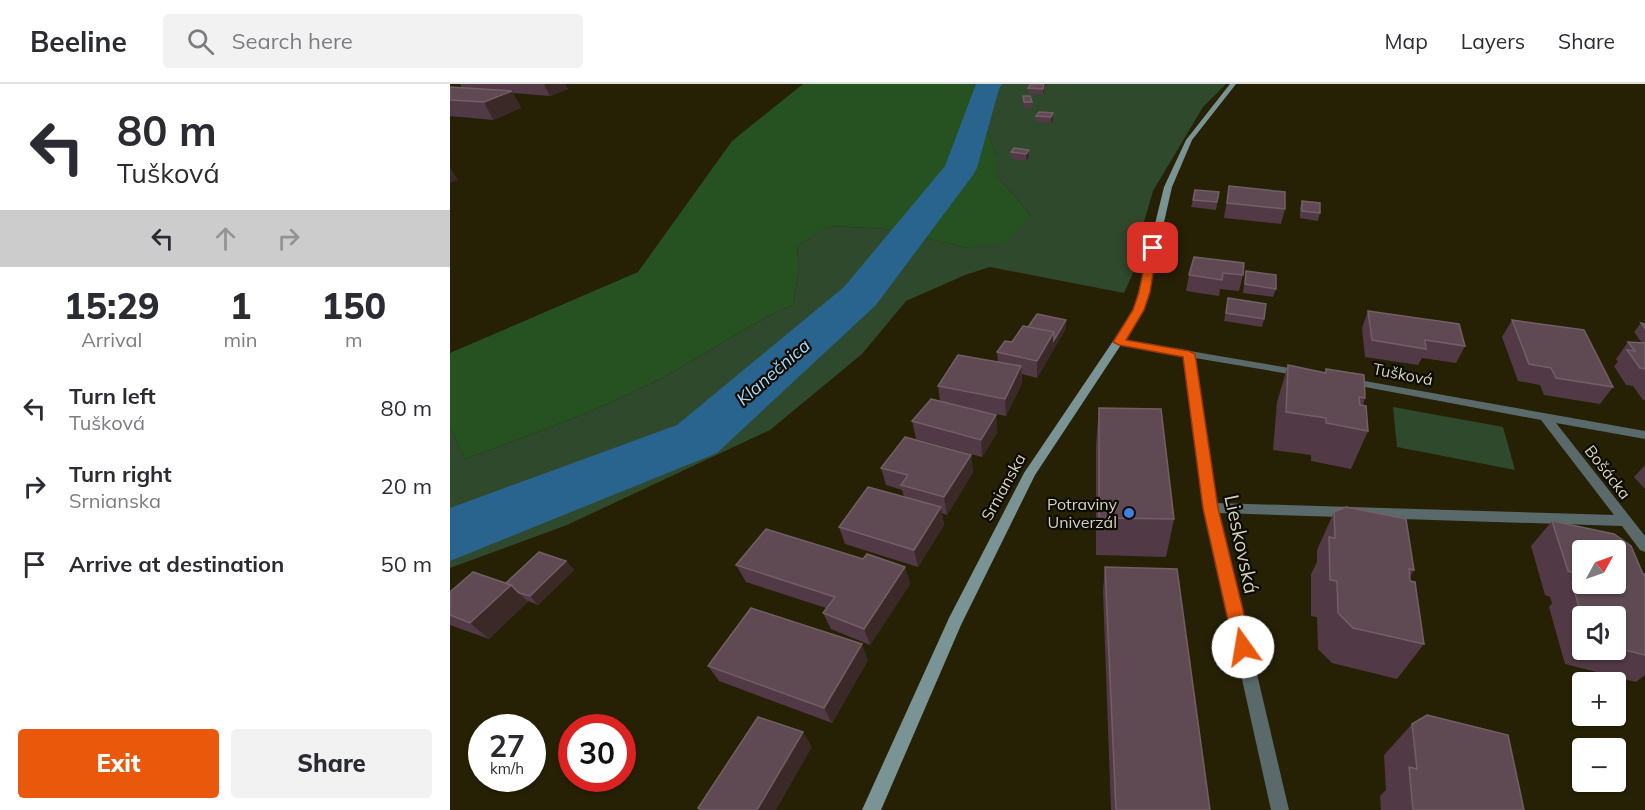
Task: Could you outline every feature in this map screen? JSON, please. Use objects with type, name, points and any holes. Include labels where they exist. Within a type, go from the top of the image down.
[{"type":"street","name":"Srnianska","points":[[871,810],[954,623],[1030,473],[1069,411],[1119,342],[1138,310],[1145,292],[1168,187],[1189,140],[1233,84]]},
{"type":"street","points":[[1119,342],[1318,375]]},
{"type":"street","name":"Lieskovská","points":[[1189,354],[1211,508],[1280,810]]},
{"type":"street","name":"Tušková","points":[[1341,379],[1645,435]]},
{"type":"street","name":"Bošácka","points":[[1545,417],[1645,546]]},
{"type":"street","points":[[1211,508],[1626,521]]},
{"type":"green space","points":[[803,84],[1000,84],[987,107],[988,132],[996,156],[996,175],[1031,215],[1006,243],[969,248],[886,229],[831,226],[797,245],[799,269],[793,305],[644,387],[578,416],[465,459],[450,427],[450,353],[638,272],[732,141]]},
{"type":"green space","points":[[1000,84],[1226,84],[1203,107],[1153,191],[1139,239],[1134,271],[1124,293],[990,267],[965,275],[906,301],[862,354],[770,430],[567,525],[450,568],[450,427],[465,459],[578,416],[663,377],[773,314],[793,305],[799,269],[797,245],[830,226],[886,229],[969,248],[1031,215],[996,175],[996,156],[988,132],[987,106]]},
{"type":"green space","points":[[1393,407],[1503,427],[1515,470],[1397,447]]},
{"type":"building","points":[[1031,84],[1044,84],[1043,89],[1028,88]]},
{"type":"building","points":[[450,87],[512,91],[484,102],[450,100]]},
{"type":"building","points":[[1023,96],[1030,96],[1032,102],[1024,102]]},
{"type":"building","points":[[1039,112],[1053,113],[1051,117],[1036,116]]},
{"type":"building","points":[[1014,148],[1029,150],[1026,154],[1011,152]]},
{"type":"building","points":[[1229,186],[1285,192],[1285,209],[1227,203]]},
{"type":"building","points":[[1195,190],[1219,192],[1217,202],[1193,200]]},
{"type":"building","points":[[1302,201],[1320,203],[1320,213],[1302,211]]},
{"type":"building","points":[[1194,257],[1244,263],[1243,275],[1223,273],[1222,280],[1189,275]]},
{"type":"building","points":[[1246,271],[1276,275],[1276,289],[1245,284]]},
{"type":"building","points":[[1228,298],[1266,304],[1264,319],[1226,313]]},
{"type":"building","points":[[1368,311],[1459,324],[1465,346],[1425,340],[1426,349],[1372,340]]},
{"type":"building","points":[[1037,314],[1066,320],[1054,340],[1054,332],[1028,327]]},
{"type":"building","points":[[1512,320],[1584,330],[1613,387],[1556,378],[1551,368],[1529,364]]},
{"type":"building","points":[[1023,326],[1054,332],[1037,361],[997,352],[1005,341],[1012,342]]},
{"type":"building","points":[[1628,342],[1645,343],[1645,369],[1640,368],[1627,350],[1635,351]]},
{"type":"building","points":[[958,355],[1021,366],[1005,399],[938,386]]},
{"type":"building","points":[[1288,365],[1326,373],[1326,369],[1364,375],[1365,398],[1359,397],[1360,405],[1366,406],[1368,431],[1326,423],[1326,418],[1286,412]]},
{"type":"building","points":[[931,399],[996,415],[981,440],[912,421]]},
{"type":"building","points":[[1099,408],[1161,409],[1174,519],[1099,518]]},
{"type":"building","points":[[905,437],[971,455],[944,497],[901,485],[908,475],[881,468]]},
{"type":"building","points":[[868,487],[941,507],[914,550],[839,527]]},
{"type":"building","points":[[1346,507],[1406,519],[1414,570],[1409,569],[1410,581],[1415,582],[1424,644],[1353,628],[1338,613],[1337,581],[1330,580],[1329,537],[1335,538],[1334,512]]},
{"type":"building","points":[[1552,521],[1614,534],[1622,540],[1572,540],[1572,573],[1568,571]]},
{"type":"building","points":[[766,529],[863,559],[867,554],[905,567],[864,629],[823,613],[835,597],[736,565]]},
{"type":"building","points":[[1626,542],[1631,546],[1645,574],[1645,655],[1626,650],[1626,606],[1579,606],[1575,594],[1626,594]]},
{"type":"building","points":[[539,552],[566,561],[530,596],[519,593],[506,583]]},
{"type":"building","points":[[1105,567],[1177,569],[1210,810],[1116,810]]},
{"type":"building","points":[[473,572],[511,585],[470,623],[450,615],[450,592]]},
{"type":"building","points":[[751,608],[862,644],[824,708],[708,666]]},
{"type":"building","points":[[1427,715],[1508,735],[1524,810],[1413,810],[1409,767],[1417,769],[1412,724]]},
{"type":"building","points":[[758,717],[803,732],[757,810],[702,810],[698,808]]},
{"type":"waterway","name":"Klanečnica","points":[[450,535],[697,439],[860,296],[961,168],[987,86],[990,84]]},
{"type":"place","name":"Potraviny Univerzál","points":[[1129,513]]},
{"type":"route","points":[[1153,248],[1145,292],[1138,310],[1119,342],[1189,354],[1211,508],[1243,647]]}]
